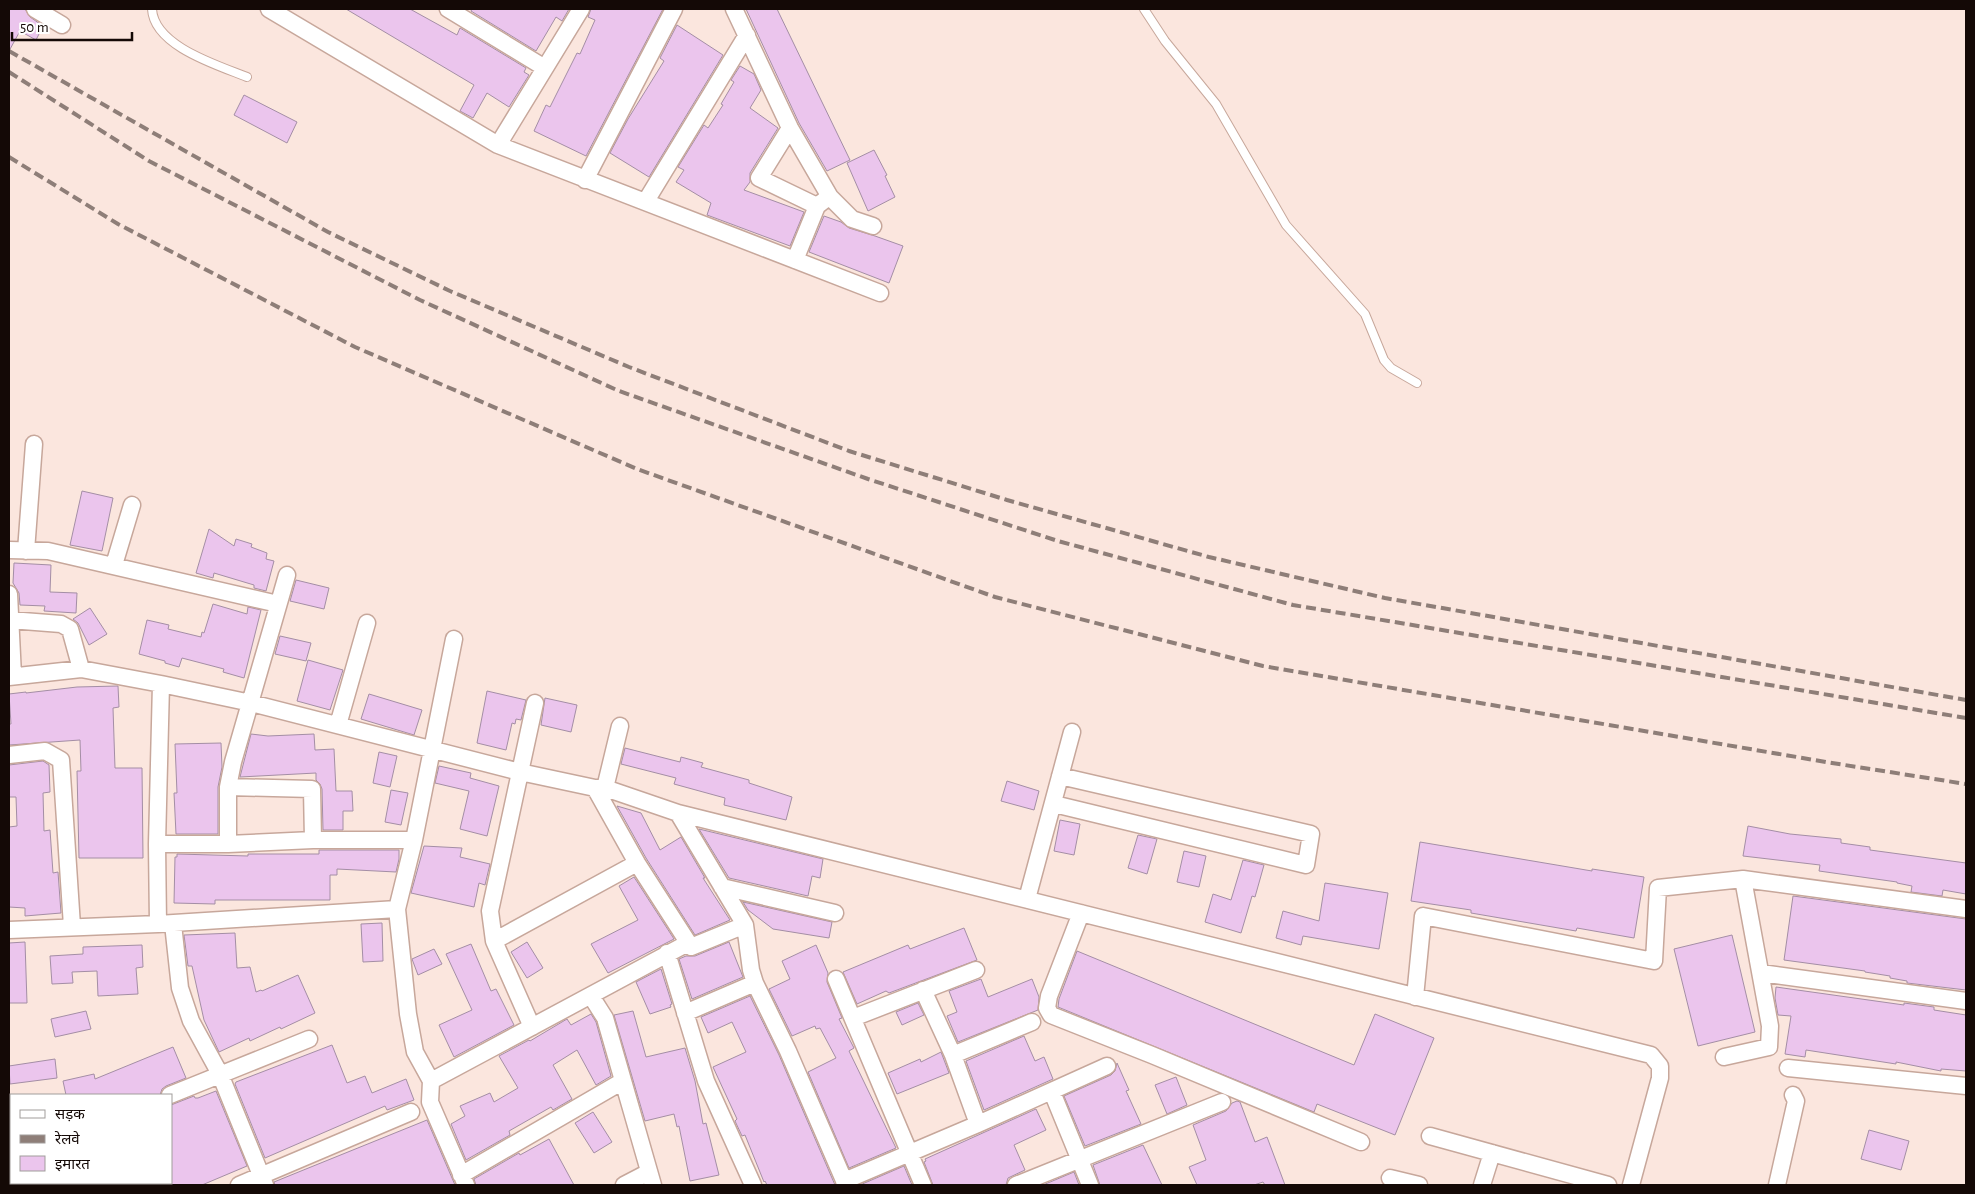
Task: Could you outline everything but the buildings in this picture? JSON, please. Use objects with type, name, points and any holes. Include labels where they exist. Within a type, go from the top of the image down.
[{"type":"street","points":[[35,9],[62,25]]},
{"type":"street","points":[[269,9],[498,145],[880,293]]},
{"type":"street","points":[[448,9],[545,68]]},
{"type":"street","points":[[498,145],[581,9]]},
{"type":"street","points":[[585,180],[674,9]]},
{"type":"street","points":[[734,9],[823,201],[796,260]]},
{"type":"street","points":[[646,202],[747,34]]},
{"type":"street","points":[[790,128],[759,178],[823,201],[852,219],[873,226]]},
{"type":"street","points":[[26,551],[34,444]]},
{"type":"street","points":[[114,565],[132,505]]},
{"type":"street","points":[[9,550],[48,552],[114,565],[278,604]]},
{"type":"street","points":[[228,844],[228,787],[233,762],[287,574]]},
{"type":"street","points":[[9,594],[11,676],[81,669],[251,703],[520,772],[600,788],[678,814],[1651,1055],[1660,1066],[1660,1078],[1632,1185]]},
{"type":"street","points":[[10,620],[61,624],[70,629],[81,669]]},
{"type":"street","points":[[338,725],[367,623]]},
{"type":"street","points":[[454,640],[414,840],[397,909],[408,1014],[415,1052],[431,1081],[430,1102],[464,1180],[623,1081]]},
{"type":"street","points":[[161,684],[157,844],[165,924],[180,988],[192,1021],[220,1074],[263,1180]]},
{"type":"street","points":[[532,1027],[494,941],[490,912],[535,703]]},
{"type":"street","points":[[620,726],[600,788],[637,863],[691,948],[745,925]]},
{"type":"street","points":[[1027,899],[1072,732]]},
{"type":"street","points":[[9,755],[45,751],[61,760],[72,926]]},
{"type":"street","points":[[1054,804],[1306,865],[1311,834],[1060,776]]},
{"type":"street","points":[[228,787],[312,789],[313,840]]},
{"type":"street","points":[[678,814],[745,925],[751,970],[756,983],[788,1051],[845,1183],[1107,1066]]},
{"type":"street","points":[[157,844],[228,844],[313,840],[414,840]]},
{"type":"street","points":[[494,941],[637,863]]},
{"type":"street","points":[[1724,1057],[1769,1047],[1770,1026],[1743,879]]},
{"type":"street","points":[[1415,997],[1423,916],[1654,961],[1658,888],[1743,879],[1966,909]]},
{"type":"street","points":[[722,887],[835,913]]},
{"type":"street","points":[[9,930],[72,926],[165,924],[397,909]]},
{"type":"street","points":[[1081,913],[1049,996],[1047,1008],[1051,1015],[1361,1142]]},
{"type":"street","points":[[431,1081],[688,943]]},
{"type":"street","points":[[668,953],[706,1081],[753,1185]]},
{"type":"street","points":[[853,1018],[976,970]]},
{"type":"street","points":[[1761,973],[1966,1001]]},
{"type":"street","points":[[836,979],[923,1185]]},
{"type":"street","points":[[685,1013],[756,983]]},
{"type":"street","points":[[923,990],[953,1055],[978,1124]]},
{"type":"street","points":[[591,996],[604,1018],[651,1178],[624,1185]]},
{"type":"street","points":[[953,1055],[1032,1022]]},
{"type":"street","points":[[172,1094],[309,1039]]},
{"type":"street","points":[[1788,1068],[1966,1086]]},
{"type":"street","points":[[1052,1092],[1090,1185]]},
{"type":"street","points":[[1777,1185],[1796,1101],[1793,1095]]},
{"type":"street","points":[[1016,1185],[1222,1102]]},
{"type":"street","points":[[239,1185],[263,1180],[411,1112]]},
{"type":"street","points":[[1430,1136],[1608,1185]]},
{"type":"street","points":[[1482,1185],[1492,1154]]},
{"type":"street","points":[[1390,1178],[1419,1185]]},
{"type":"lane","points":[[152,9],[152,16],[164,35],[182,48],[247,77]]},
{"type":"lane","points":[[1144,9],[1165,41],[1216,104],[1286,225],[1366,314],[1384,360],[1391,368],[1417,383]]},
{"type":"railway","points":[[9,51],[328,232],[450,291],[629,367],[849,451],[1007,500],[1209,557],[1385,598],[1966,700]]},
{"type":"railway","points":[[9,72],[149,161],[420,300],[619,391],[868,479],[1058,541],[1293,605],[1966,718]]},
{"type":"railway","points":[[9,157],[118,224],[355,347],[637,469],[995,597],[1263,666],[1966,784]]}]
